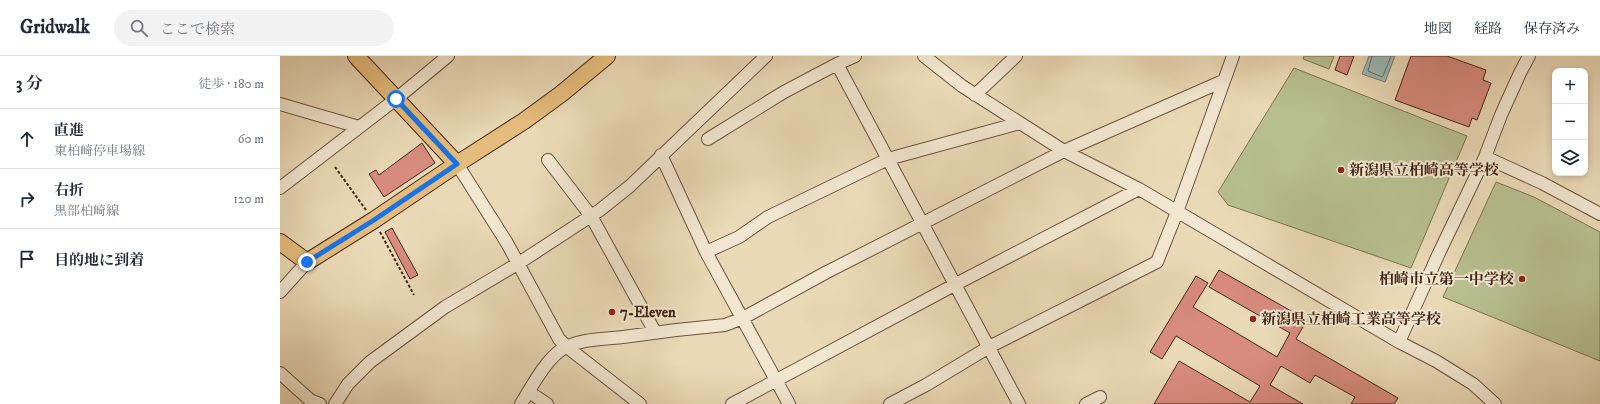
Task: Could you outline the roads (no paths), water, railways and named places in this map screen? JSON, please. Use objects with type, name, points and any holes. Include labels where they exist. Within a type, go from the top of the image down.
[{"type":"main road","points":[[356,56],[457,164]]},
{"type":"main road","points":[[280,242],[307,262],[374,220],[524,121],[561,94],[608,56]]},
{"type":"street","points":[[280,188],[396,99],[448,56]]},
{"type":"street","points":[[335,404],[348,384],[370,362],[444,307],[519,263],[591,216],[630,186],[766,56]]},
{"type":"street","points":[[708,139],[784,92],[855,56]]},
{"type":"street","points":[[924,56],[975,95],[1064,151],[1139,189],[1399,342],[1436,361],[1473,384],[1495,404]]},
{"type":"street","points":[[975,95],[1016,56]]},
{"type":"street","points":[[890,404],[926,385],[989,347],[1157,262],[1177,212],[1233,56]]},
{"type":"street","points":[[1399,342],[1439,253],[1485,157],[1501,115],[1529,56]]},
{"type":"street","points":[[837,64],[1019,404]]},
{"type":"street","points":[[521,404],[548,363],[559,351],[575,343],[655,332],[725,325],[743,318],[922,223],[1064,151],[1223,81]]},
{"type":"street","points":[[280,104],[359,127]]},
{"type":"street","points":[[706,252],[739,237],[768,217],[888,159],[1020,123]]},
{"type":"street","points":[[661,155],[706,252],[789,404]]},
{"type":"street","points":[[1485,157],[1542,183],[1600,214]]},
{"type":"street","points":[[548,160],[591,216],[655,332]]},
{"type":"street","points":[[457,164],[519,263],[559,339],[567,347],[640,404]]},
{"type":"street","points":[[732,404],[956,284],[1139,189]]},
{"type":"street","points":[[280,292],[307,262]]},
{"type":"street","points":[[280,373],[310,400],[320,404]]},
{"type":"street","points":[[529,392],[547,404]]},
{"type":"street","points":[[1086,404],[1100,397]]},
{"type":"water","points":[[1369,56],[1395,56],[1385,82],[1362,74]]},
{"type":"place","name":"新潟県立柏崎高等学校","points":[[1341,170]]},
{"type":"place","name":"柏崎市立第一中学校","points":[[1522,279]]},
{"type":"place","name":"7-Eleven","points":[[612,312]]},
{"type":"place","name":"新潟県立柏崎工業高等学校","points":[[1253,319]]}]
